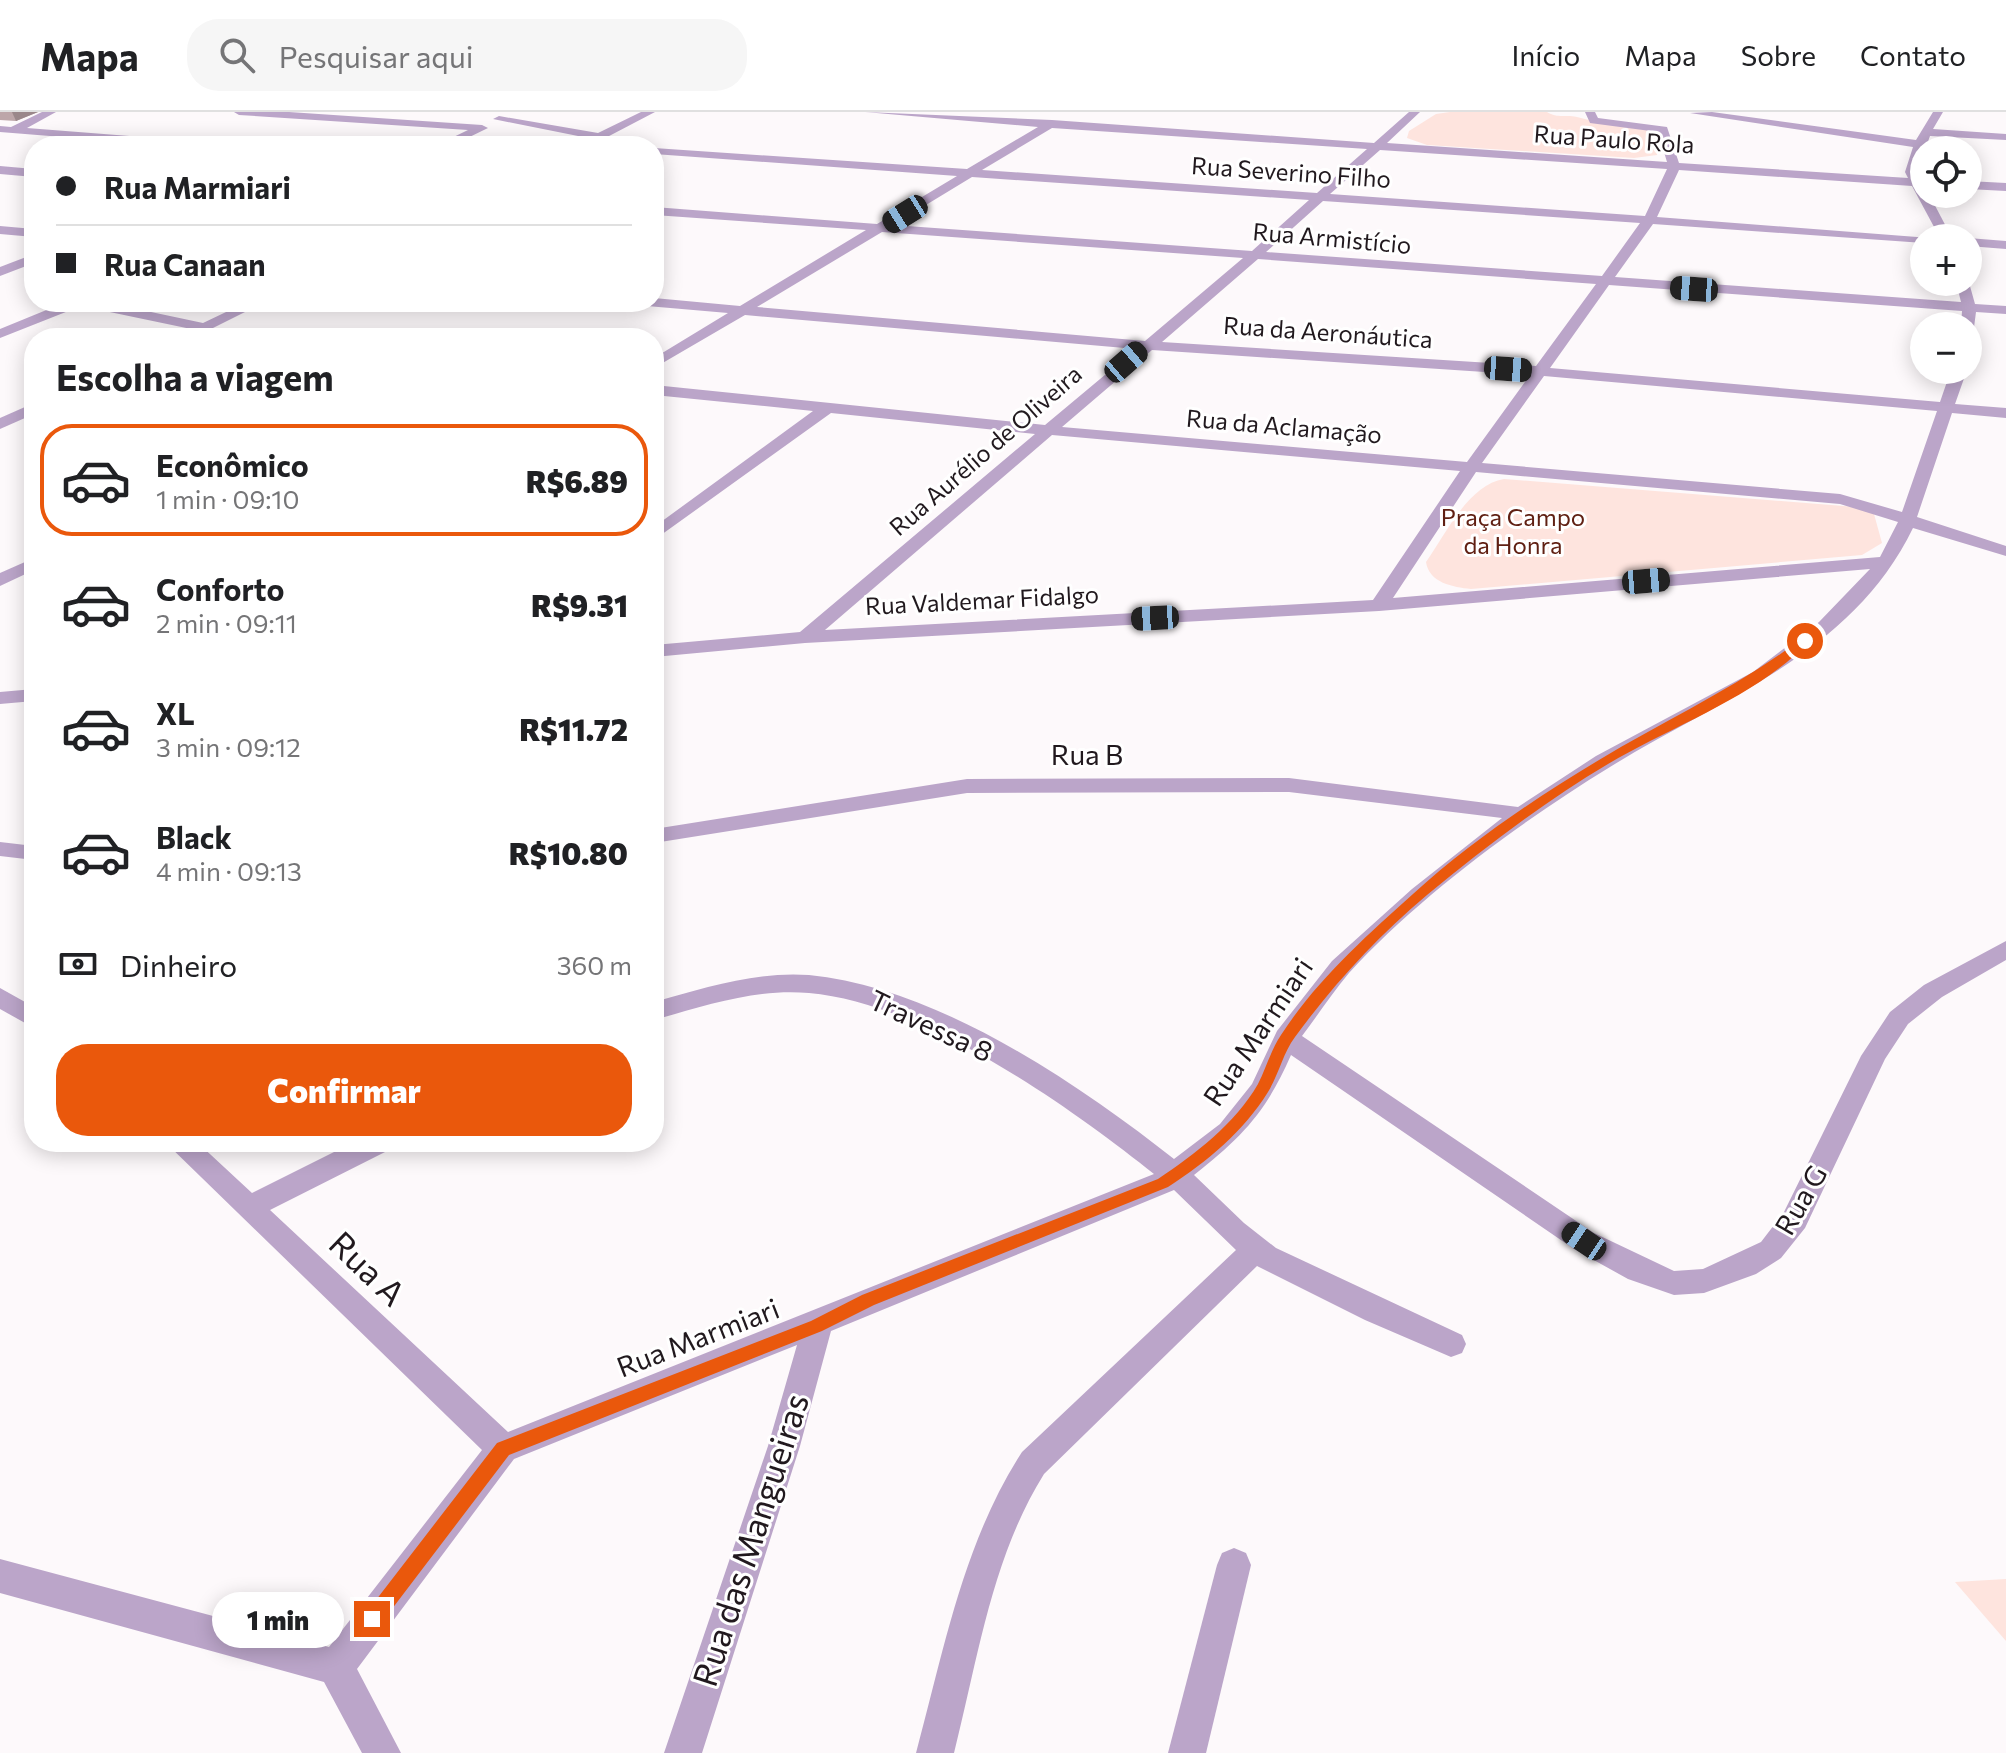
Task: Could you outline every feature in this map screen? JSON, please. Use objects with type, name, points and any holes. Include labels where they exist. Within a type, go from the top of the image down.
[{"type":"street","points":[[6,129],[51,112]]},
{"type":"street","points":[[239,112],[482,128]]},
{"type":"street","points":[[464,136],[512,112]]},
{"type":"street","points":[[601,136],[650,112]]},
{"type":"street","name":"Rua Paulo Rola","points":[[870,112],[1910,181]]},
{"type":"street","points":[[664,358],[1072,112]]},
{"type":"street","name":"Rua Aurélio de Oliveira","points":[[805,637],[1255,255],[1415,112]]},
{"type":"street","points":[[1379,605],[1538,371],[1649,220],[1674,167],[1663,129],[1594,121],[1590,112]]},
{"type":"street","points":[[1696,112],[1743,115],[1910,143]]},
{"type":"street","points":[[1924,136],[1938,112]]},
{"type":"street","points":[[499,119],[593,136]]},
{"type":"street","points":[[6,129],[94,136]]},
{"type":"street","points":[[1927,132],[2006,137]]},
{"type":"street","name":"Rua Severino Filho","points":[[664,152],[1910,238]]},
{"type":"street","points":[[0,170],[24,172]]},
{"type":"street","points":[[1982,186],[2006,187]]},
{"type":"street","name":"Rua Armistício","points":[[664,212],[1602,283],[2006,310]]},
{"type":"street","points":[[0,230],[24,232]]},
{"type":"street","points":[[1982,243],[2006,245]]},
{"type":"street","points":[[0,272],[24,262]]},
{"type":"street","points":[[1966,296],[1969,312]]},
{"type":"street","name":"Rua da Aeronáutica","points":[[664,303],[1146,345],[1538,371],[2006,413]]},
{"type":"street","points":[[0,334],[56,312]]},
{"type":"street","points":[[129,312],[205,328],[238,312]]},
{"type":"street","name":"Rua Marmiari","points":[[503,1449],[817,1326],[868,1300],[1163,1183],[1175,1175],[1230,1131],[1263,1089],[1286,1038],[1341,967],[1420,894],[1522,814],[1604,761],[1760,676],[1826,626],[1887,562],[1908,519],[1954,384]]},
{"type":"street","name":"Rua da Aclamação","points":[[664,391],[1047,430],[1840,499],[1875,506],[1953,537],[2006,551]]},
{"type":"street","points":[[664,528],[830,406]]},
{"type":"street","points":[[0,424],[24,413]]},
{"type":"street","name":"Rua Valdemar Fidalgo","points":[[664,650],[805,637],[1379,605],[1887,562]]},
{"type":"street","points":[[0,580],[24,568]]},
{"type":"street","points":[[0,698],[24,696]]},
{"type":"street","name":"Rua B","points":[[664,834],[967,786],[1289,785],[1522,814]]},
{"type":"street","points":[[0,849],[24,852]]},
{"type":"street","name":"Rua G","points":[[1286,1038],[1584,1241],[1638,1270],[1674,1283],[1704,1281],[1746,1265],[1771,1250],[1795,1220],[1874,1056],[1899,1018],[1933,991],[2006,949]]},
{"type":"street","name":"Travessa 8","points":[[664,1009],[754,987],[808,984],[855,991],[903,1008],[1075,1101],[1175,1175],[1255,1250],[1364,1307],[1451,1344]]},
{"type":"street","points":[[0,997],[24,1013]]},
{"type":"street","name":"Rua A","points":[[190,1152],[503,1449]]},
{"type":"street","points":[[251,1207],[359,1152]]},
{"type":"street","points":[[935,1753],[988,1550],[1007,1504],[1033,1463],[1255,1250]]},
{"type":"street","name":"Rua das Mangueiras","points":[[683,1753],[784,1446],[817,1326]]},
{"type":"street","points":[[336,1667],[503,1449]]},
{"type":"street","points":[[1187,1753],[1234,1565]]},
{"type":"street","points":[[0,1576],[336,1667],[382,1753]]},
{"type":"green space","points":[[1547,112],[1658,131],[1657,155],[1634,158],[1427,145],[1407,138],[1409,131],[1436,114]]},
{"type":"green space","name":"Praça Campo da Honra","points":[[1504,479],[1856,507],[1874,514],[1882,543],[1862,555],[1471,589],[1437,579],[1426,562],[1450,525],[1479,491]]},
{"type":"green space","points":[[2006,1579],[2006,1641],[1955,1582]]},
{"type":"route","points":[[372,1619],[503,1449],[817,1326],[868,1300],[1163,1183],[1175,1175],[1230,1131],[1263,1089],[1286,1038],[1341,967],[1420,894],[1522,814],[1604,761],[1760,676],[1805,641]]}]
